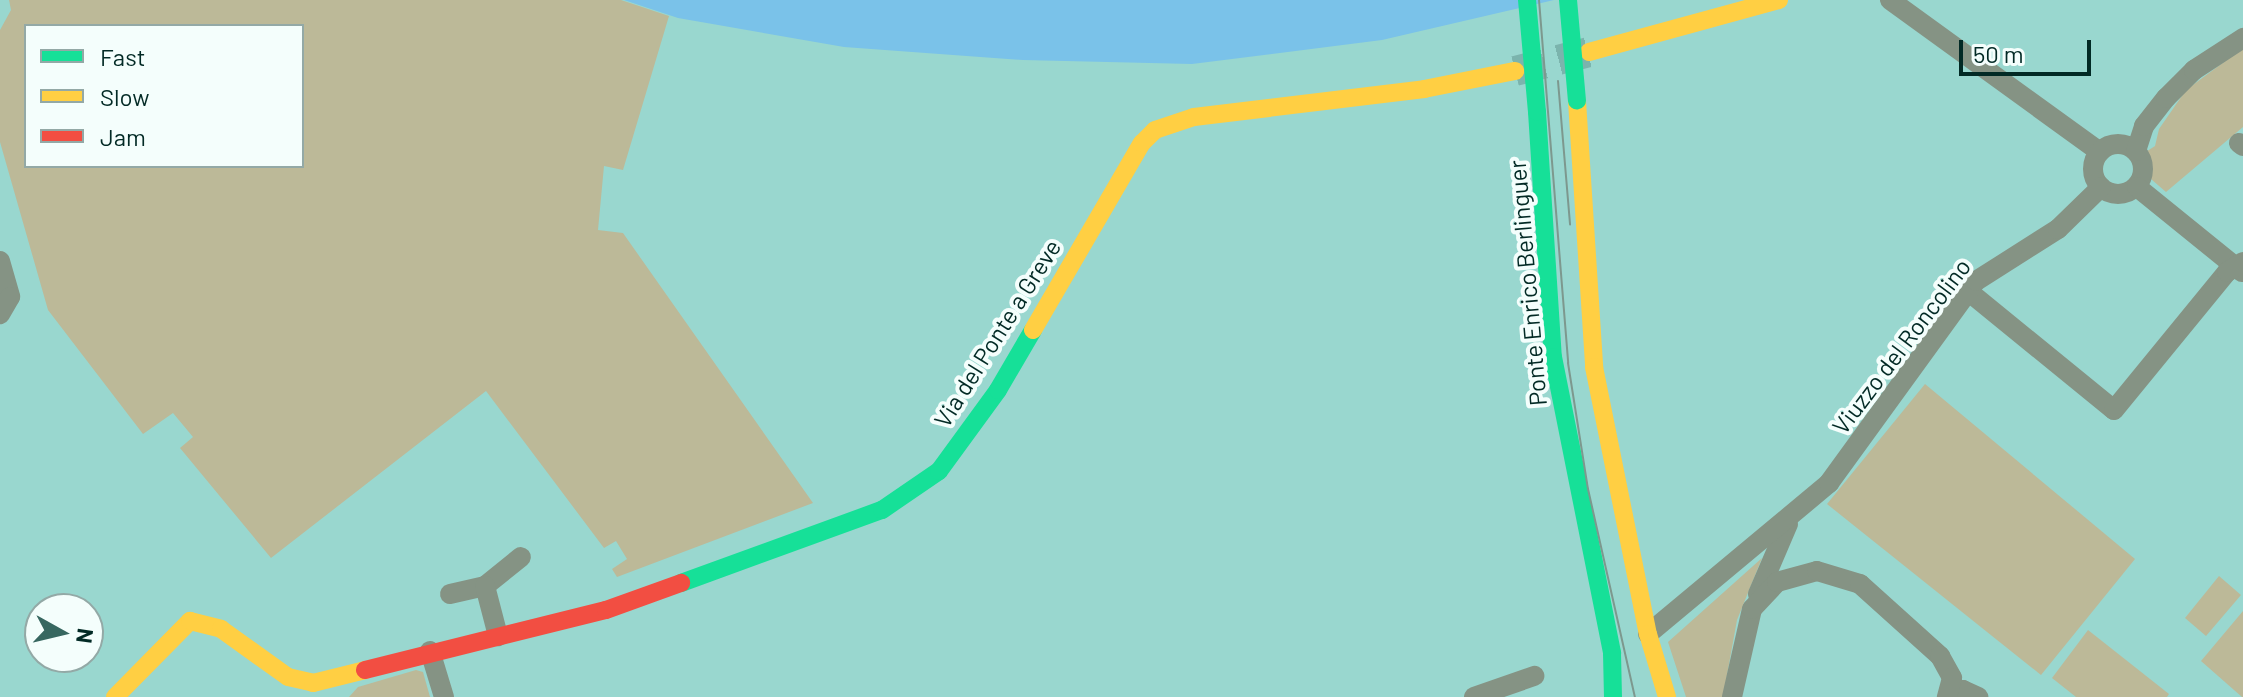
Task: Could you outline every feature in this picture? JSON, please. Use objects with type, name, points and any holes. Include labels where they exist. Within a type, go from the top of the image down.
[{"type":"street","name":"Ponte Enrico Berlinguer","points":[[1527,0],[1553,357],[1612,653],[1613,697]]},
{"type":"street","points":[[1568,0],[1594,367],[1648,634],[1667,697]]},
{"type":"street","points":[[1589,52],[1779,0]]},
{"type":"street","points":[[1890,0],[2100,152]]},
{"type":"street","points":[[2136,151],[2144,126],[2166,98],[2194,70],[2243,38]]},
{"type":"street","name":"Via del Ponte a Greve","points":[[115,697],[184,625],[198,620],[221,629],[288,677],[317,690],[430,651],[606,610],[882,510],[913,492],[939,471],[998,390],[1142,143],[1155,130],[1194,117],[1424,89],[1515,71]]},
{"type":"street","points":[[2119,144],[2136,151],[2143,163],[2137,187],[2121,194],[2101,187],[2093,170],[2100,152],[2119,144]]},
{"type":"street","name":"Viuzzo del Roncolino","points":[[1648,634],[1790,520],[1847,461],[1984,273],[2058,229],[2101,187]]},
{"type":"street","points":[[1968,291],[2114,410],[2240,267],[2137,187]]},
{"type":"street","points":[[0,261],[10,297],[0,314]]},
{"type":"street","name":"Viuzzo del Roncolino","points":[[1732,697],[1752,609],[1790,520]]},
{"type":"street","points":[[450,594],[485,586],[521,557]]},
{"type":"street","points":[[1752,609],[1772,586],[1794,574],[1817,571],[1853,580],[1943,660],[1952,678],[1948,696]]},
{"type":"street","points":[[485,586],[498,636]]},
{"type":"street","points":[[430,651],[444,697]]},
{"type":"street","points":[[1474,697],[1534,676]]},
{"type":"street","points":[[1948,696],[1963,690],[1978,697]]},
{"type":"shaded area","points":[[9,0],[621,0],[669,16],[623,170],[604,166],[598,230],[623,233],[813,503],[617,577],[612,569],[627,559],[616,541],[604,548],[486,391],[271,558],[180,448],[193,437],[173,413],[143,434],[48,310],[0,142],[0,30],[11,10]]},
{"type":"shaded area","points":[[2243,48],[2243,127],[2166,192],[2144,173],[2141,155],[2155,146],[2159,129],[2186,90]]},
{"type":"shaded area","points":[[1925,384],[2135,559],[2041,675],[1827,504]]},
{"type":"shaded area","points":[[1762,558],[1737,620],[1723,697],[1686,697],[1668,642]]},
{"type":"shaded area","points":[[2219,576],[2241,595],[2206,636],[2185,618]]},
{"type":"shaded area","points":[[2243,611],[2243,697],[2242,697],[2201,661]]},
{"type":"shaded area","points":[[2088,630],[2169,694],[2167,697],[2076,697],[2052,678]]},
{"type":"shaded area","points":[[416,670],[423,672],[430,697],[349,697],[358,687]]},
{"type":"water","points":[[624,0],[1554,0],[1382,40],[1192,64],[1023,60],[844,47],[678,18]]},
{"type":"tunnel","points":[[1515,71],[1589,52]]},
{"type":"tram line","points":[[1539,0],[1568,363],[1588,489],[1635,697]]},
{"type":"tram line","points":[[1558,81],[1570,224]]},
{"type":"traffic: fast","points":[[1527,0],[1537,112]]},
{"type":"traffic: fast","points":[[1568,0],[1577,101]]},
{"type":"traffic: fast","points":[[1537,112],[1553,357],[1612,653],[1613,697]]},
{"type":"traffic: fast","points":[[681,583],[882,510],[939,471],[998,390],[1033,330]]},
{"type":"traffic: slow","points":[[1589,52],[1779,0]]},
{"type":"traffic: slow","points":[[1033,330],[1142,143],[1155,130],[1194,117],[1424,89],[1515,71]]},
{"type":"traffic: slow","points":[[1577,101],[1594,367],[1648,634],[1667,697]]},
{"type":"traffic: slow","points":[[115,697],[190,621],[221,629],[288,677],[313,683],[365,670]]},
{"type":"traffic: jam","points":[[365,670],[606,610],[681,583]]}]
